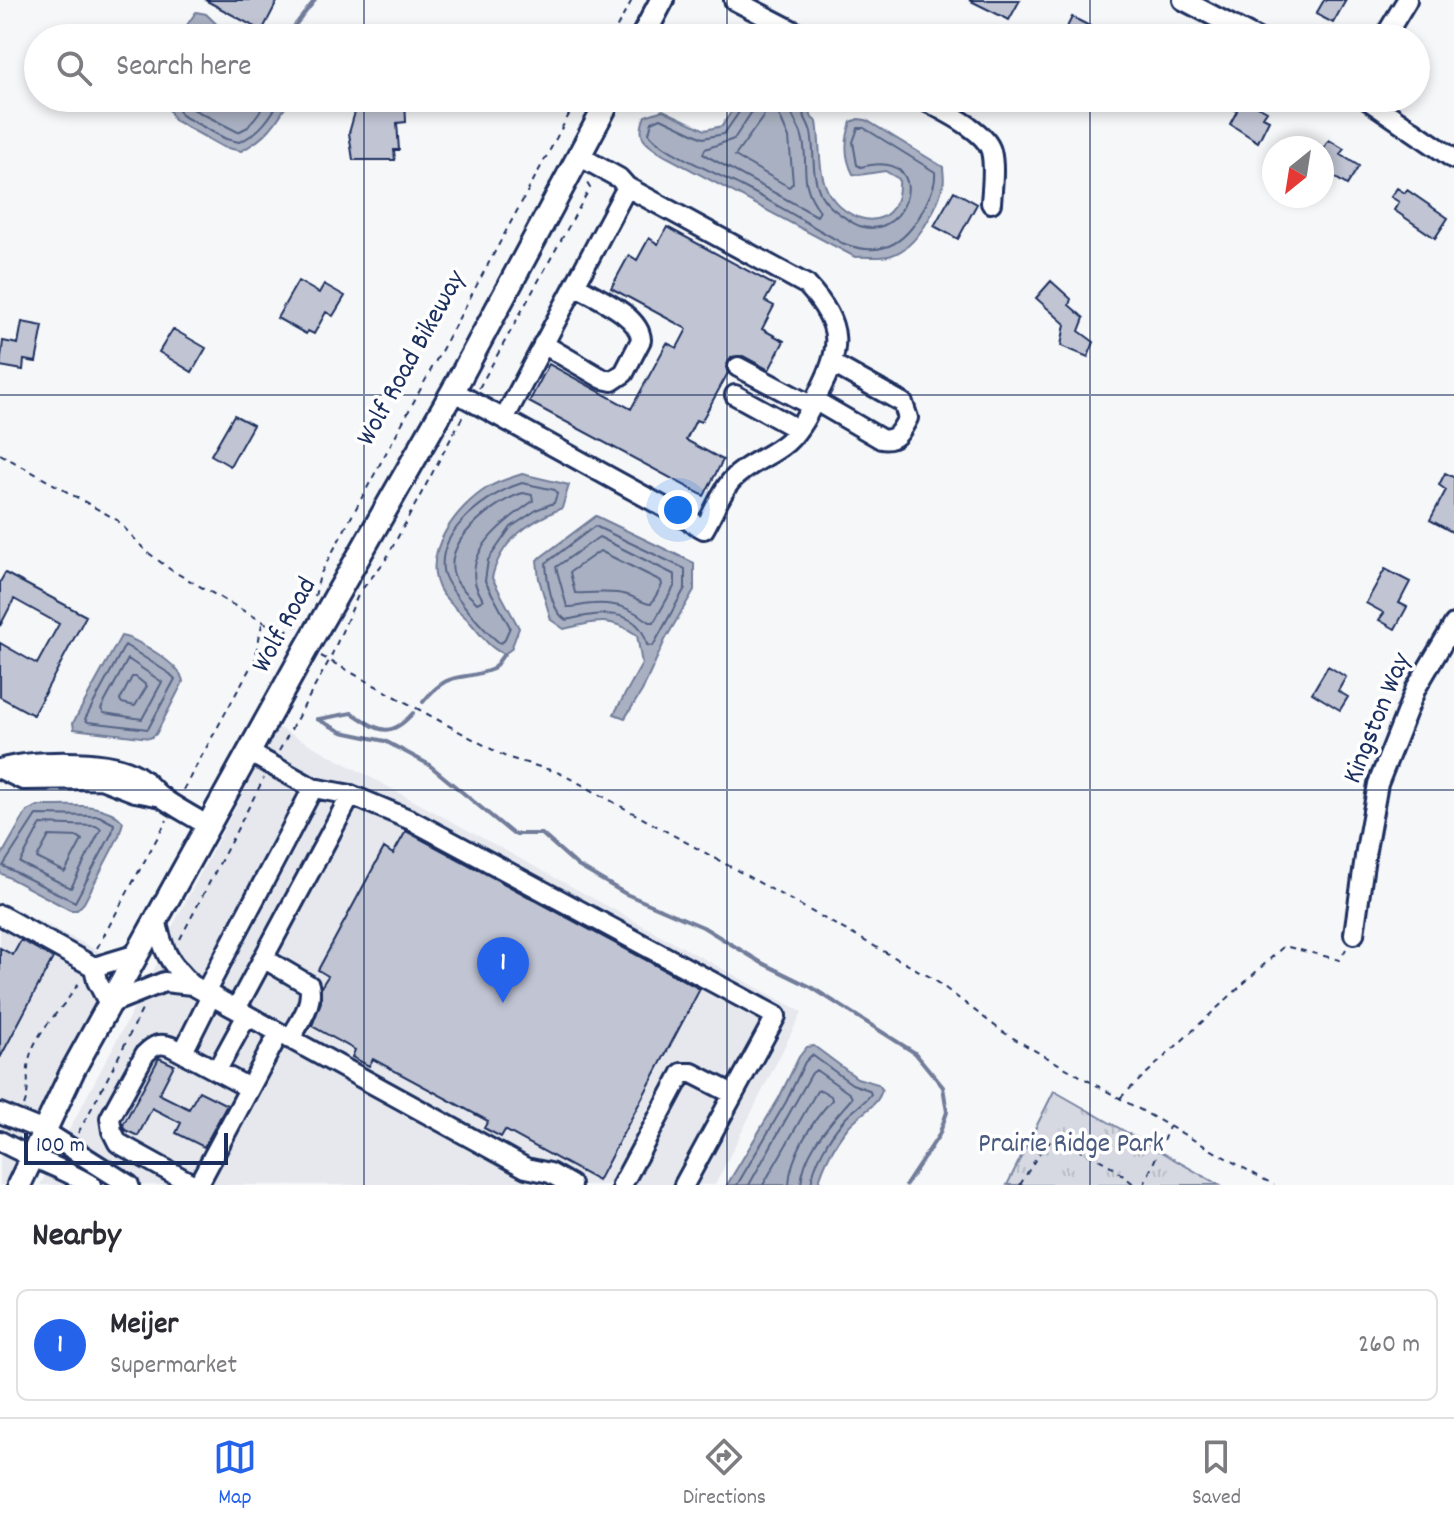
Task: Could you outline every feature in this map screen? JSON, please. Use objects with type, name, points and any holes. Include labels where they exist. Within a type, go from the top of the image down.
[{"type":"main road","points":[[649,24],[662,0]]},
{"type":"main road","name":"Wolf Road","points":[[19,1185],[73,1070],[307,647],[462,396],[586,160],[605,112]]},
{"type":"street","points":[[734,0],[780,24]]},
{"type":"street","points":[[1183,0],[1229,24]]},
{"type":"street","points":[[1392,24],[1407,0]]},
{"type":"street","points":[[944,112],[973,129],[990,146],[993,158],[991,203]]},
{"type":"street","points":[[1385,112],[1454,159]]},
{"type":"street","points":[[462,396],[704,529],[729,483],[752,463],[787,442],[813,403],[835,354],[831,317],[807,285],[627,187],[619,178],[586,160]]},
{"type":"street","points":[[504,419],[627,187]]},
{"type":"street","points":[[543,344],[603,379],[612,381],[624,373],[641,340],[638,326],[626,315],[575,285]]},
{"type":"street","points":[[738,367],[881,439],[888,440],[898,435],[908,418],[903,403],[833,364]]},
{"type":"street","points":[[735,395],[797,429]]},
{"type":"street","name":"Kingston Way","points":[[1354,934],[1378,784],[1416,688],[1453,626]]},
{"type":"street","points":[[250,753],[313,788],[351,795],[411,820],[776,1016],[684,1185]]},
{"type":"street","points":[[0,769],[23,780],[101,779],[168,801],[208,826]]},
{"type":"street","points":[[183,1052],[203,991],[313,788]]},
{"type":"street","points":[[217,1070],[263,958],[351,795]]},
{"type":"street","points":[[0,915],[91,966],[109,1004],[164,982],[203,991]]},
{"type":"street","points":[[156,919],[168,960],[203,991],[526,1168],[550,1173],[571,1185]]},
{"type":"street","points":[[91,966],[137,954]]},
{"type":"street","points":[[249,1088],[162,1043],[145,1054],[110,1118],[112,1131],[118,1143],[196,1185],[249,1088],[309,1003],[309,985],[263,958]]},
{"type":"street","points":[[622,1185],[682,1073],[692,1073],[733,1094]]},
{"type":"street","points":[[0,1113],[44,1131],[129,1185]]},
{"type":"street","points":[[0,1141],[32,1158],[71,1172],[91,1185]]},
{"type":"path","points":[[619,24],[632,0]]},
{"type":"path","name":"Wolf Road Bikeway","points":[[315,599],[316,583],[326,562],[570,112]]},
{"type":"path","points":[[168,960],[329,661],[361,590],[385,561],[462,396],[590,188],[585,178],[586,160]]},
{"type":"path","points":[[0,454],[117,520],[146,551],[171,570],[295,639]]},
{"type":"path","points":[[282,633],[303,622]]},
{"type":"path","points":[[22,1111],[30,1094],[30,1057],[53,1013],[69,1000],[91,966],[168,801],[255,659],[263,623]]},
{"type":"path","points":[[319,655],[506,757],[557,772],[577,782],[932,978],[1003,1032],[1274,1185]]},
{"type":"path","points":[[1119,1099],[1284,946],[1340,960],[1354,934]]},
{"type":"path","points":[[82,1126],[155,984]]},
{"type":"path","points":[[1144,1185],[1169,1127]]},
{"type":"path","points":[[1020,1185],[1044,1145],[1056,1138],[1108,1164],[1135,1185]]},
{"type":"shaded area","points":[[278,727],[802,1012],[715,1185],[40,1185]]},
{"type":"shaded area","points":[[0,901],[130,967],[20,1185],[0,1185]]},
{"type":"green space","name":"Prairie Ridge Park","points":[[1054,1091],[1219,1185],[1007,1185]]},
{"type":"water","points":[[196,12],[206,14],[216,24],[188,24]]},
{"type":"water","points":[[170,112],[283,112],[270,129],[241,151],[223,147],[174,120]]},
{"type":"water","points":[[657,112],[667,112],[705,130],[722,126],[731,112],[810,112],[817,122],[821,169],[830,195],[840,207],[864,219],[885,216],[893,208],[898,196],[899,179],[885,171],[853,174],[846,148],[851,122],[866,120],[943,167],[944,181],[931,216],[910,244],[892,255],[855,257],[665,156],[644,140],[641,131],[645,116]]},
{"type":"water","points":[[522,474],[569,485],[562,508],[517,534],[496,565],[492,578],[519,628],[511,649],[504,654],[488,644],[441,592],[435,574],[435,559],[446,531],[465,506],[491,486]]},
{"type":"water","points":[[596,516],[694,563],[694,590],[625,718],[614,714],[642,664],[637,635],[619,625],[602,622],[564,629],[551,620],[539,579],[537,560]]},
{"type":"water","points":[[121,636],[158,654],[175,668],[183,682],[156,734],[150,738],[74,729],[73,723]]},
{"type":"water","points":[[38,806],[106,810],[123,822],[119,836],[84,903],[77,910],[70,910],[0,873],[0,858],[27,811]]},
{"type":"water","points":[[814,1046],[857,1078],[878,1084],[882,1089],[877,1100],[843,1133],[826,1162],[818,1185],[727,1185],[779,1098],[799,1057],[807,1047]]},
{"type":"building","points":[[205,0],[278,0],[266,24],[249,24]]},
{"type":"building","points":[[969,0],[1020,0],[1009,20]]},
{"type":"building","points":[[1324,0],[1346,0],[1333,23],[1316,14]]},
{"type":"building","points":[[1072,17],[1086,24],[1068,24]]},
{"type":"building","points":[[355,112],[406,112],[406,122],[397,123],[399,150],[394,150],[395,160],[353,160],[349,133]]},
{"type":"building","points":[[1236,112],[1266,112],[1263,117],[1269,120],[1258,142],[1230,124]]},
{"type":"building","points":[[1334,143],[1344,149],[1340,154],[1359,166],[1347,185],[1334,177]]},
{"type":"building","points":[[1397,188],[1405,193],[1407,190],[1448,218],[1435,238],[1394,210],[1399,202],[1391,197]]},
{"type":"building","points":[[954,191],[977,204],[958,239],[934,226]]},
{"type":"building","points":[[667,227],[774,285],[765,301],[774,306],[762,329],[784,341],[769,370],[743,356],[731,357],[726,367],[728,373],[701,422],[696,420],[686,440],[723,460],[704,496],[529,402],[549,364],[631,409],[667,343],[677,348],[687,329],[611,288],[629,255],[637,260],[649,238],[658,244]]},
{"type":"building","points":[[298,281],[319,293],[324,284],[345,296],[333,316],[326,312],[314,334],[308,331],[306,334],[277,318]]},
{"type":"building","points":[[1051,281],[1071,299],[1069,305],[1084,318],[1079,331],[1094,342],[1088,357],[1061,346],[1065,324],[1036,298]]},
{"type":"building","points":[[22,322],[43,326],[36,362],[24,360],[23,370],[0,366],[3,341],[18,344]]},
{"type":"building","points":[[173,329],[206,348],[192,372],[159,352]]},
{"type":"building","points":[[234,415],[253,425],[230,466],[211,455]]},
{"type":"building","points":[[1445,473],[1454,475],[1454,533],[1430,520],[1446,490],[1439,485]]},
{"type":"building","points":[[1385,569],[1410,582],[1399,603],[1407,607],[1395,629],[1379,620],[1384,613],[1366,603]]},
{"type":"building","points":[[5,573],[86,616],[33,715],[0,697],[0,643],[37,664],[59,624],[14,599],[0,626],[0,582]]},
{"type":"building","points":[[1328,666],[1346,677],[1338,691],[1348,697],[1340,710],[1312,693]]},
{"type":"building","points":[[406,831],[700,989],[598,1181],[505,1130],[501,1137],[484,1128],[488,1121],[373,1059],[369,1066],[352,1057],[355,1050],[312,1026],[321,1002],[321,987],[328,976],[318,970],[384,848],[393,854]]},
{"type":"building","points":[[21,940],[53,958],[0,1058],[0,948],[13,955]]},
{"type":"building","points":[[159,1058],[174,1065],[159,1094],[189,1109],[199,1091],[227,1105],[204,1147],[176,1133],[181,1123],[152,1108],[138,1136],[125,1130],[123,1125]]},
{"type":"waterway","points":[[296,24],[315,0]]},
{"type":"waterway","points":[[423,702],[449,680],[493,669],[504,654]]},
{"type":"waterway","points":[[319,719],[352,713],[384,730],[397,727],[413,713]]},
{"type":"waterway","points":[[317,719],[342,732],[385,741],[428,764],[513,834],[542,834],[578,866],[626,894],[703,927],[762,963],[811,987],[915,1053],[943,1087],[947,1112],[939,1135],[906,1185]]},
{"type":"place","name":"Meijer","points":[[503,1003]]}]
